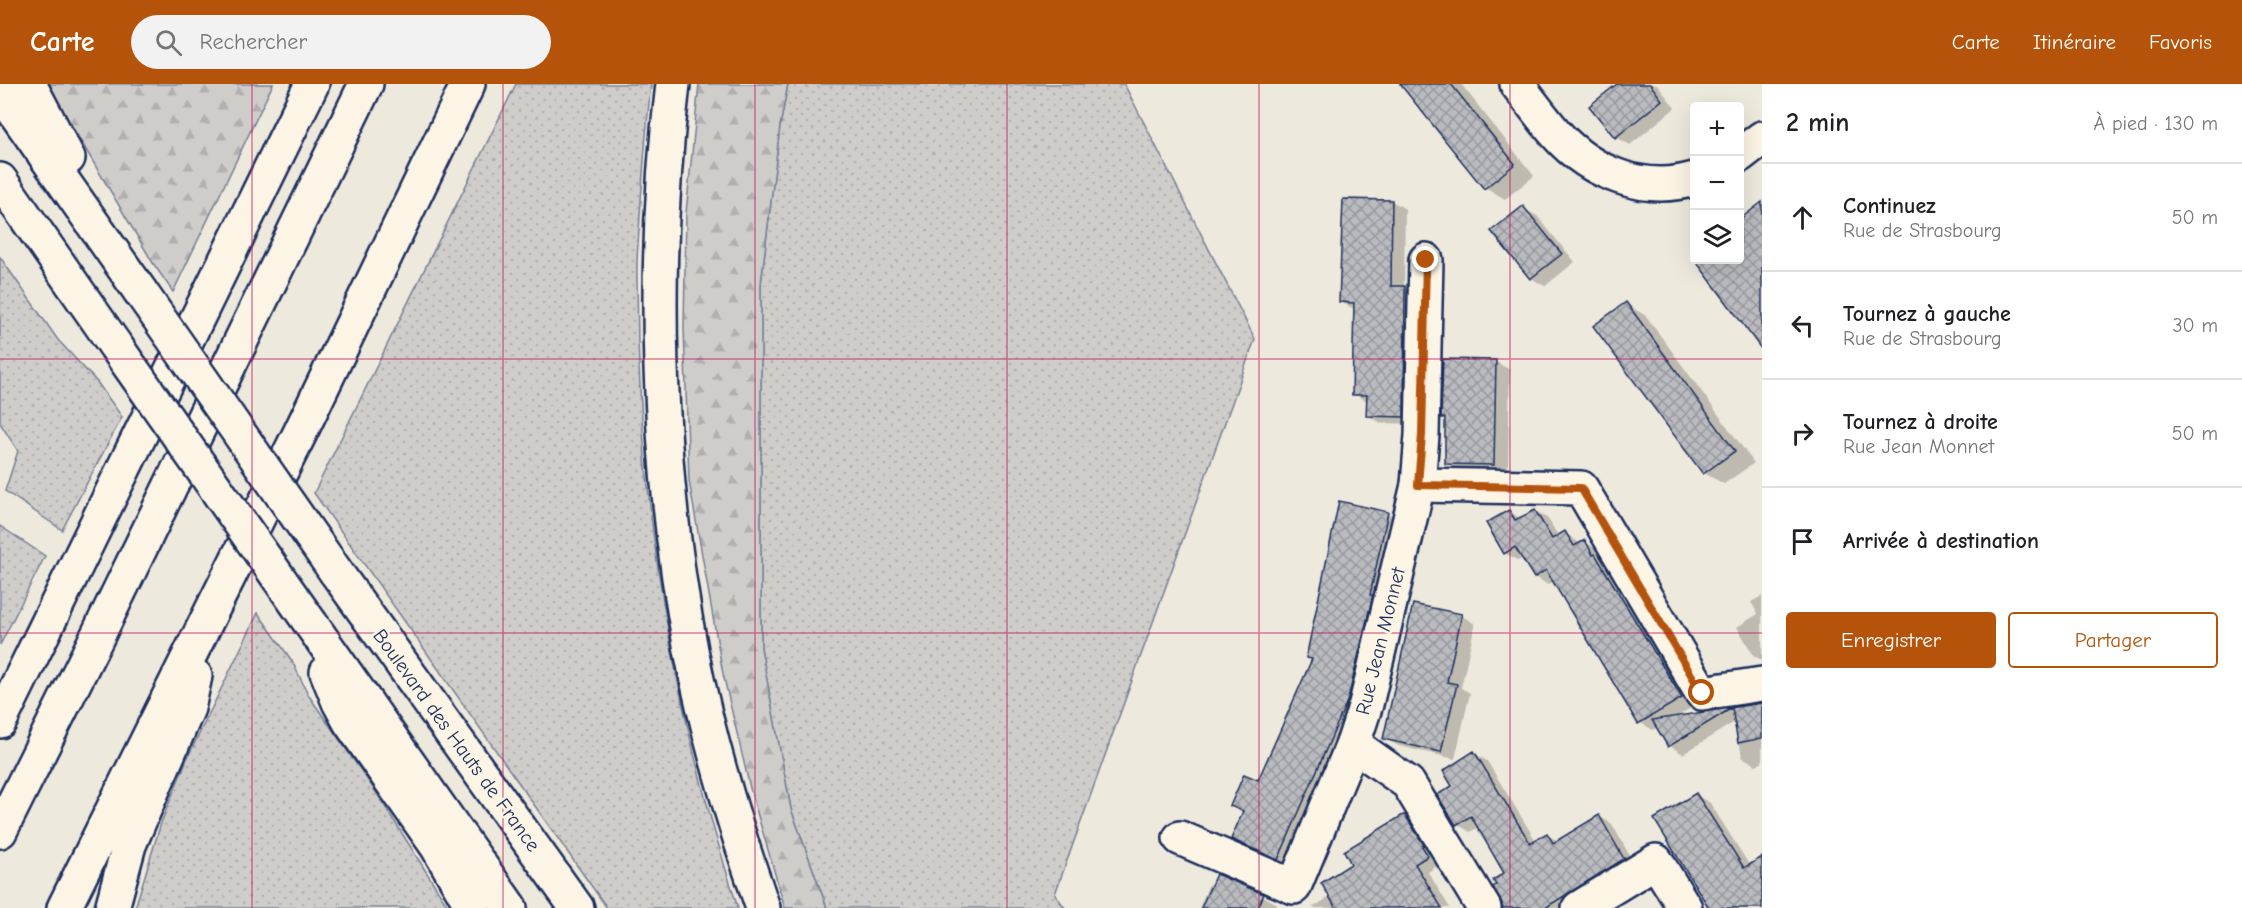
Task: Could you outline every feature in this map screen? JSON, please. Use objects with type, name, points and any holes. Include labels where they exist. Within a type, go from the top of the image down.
[{"type":"main road","points":[[29,84],[140,291]]},
{"type":"main road","points":[[249,213],[303,84]]},
{"type":"main road","points":[[0,722],[8,701],[312,84]]},
{"type":"main road","points":[[0,831],[366,84]]},
{"type":"main road","points":[[64,908],[468,84]]},
{"type":"main road","points":[[673,84],[662,222],[661,326],[666,442],[676,552],[692,651],[706,718],[732,814],[763,908]]},
{"type":"main road","points":[[1517,84],[1557,135],[1590,163],[1627,180],[1668,183],[1690,180]]},
{"type":"main road","points":[[0,91],[140,291]]},
{"type":"main road","points":[[1744,152],[1762,138]]},
{"type":"main road","points":[[0,180],[510,908]]},
{"type":"main road","points":[[0,217],[27,250],[115,345]]},
{"type":"main road","name":"Rue Jean Monnet","points":[[1180,838],[1294,887],[1353,744],[1366,704],[1418,485],[1422,435],[1426,260]]},
{"type":"main road","name":"Boulevard des Hauts de France","points":[[140,291],[336,572],[577,908]]},
{"type":"main road","points":[[1418,485],[1581,488],[1702,693],[1762,684]]},
{"type":"main road","points":[[112,908],[129,845],[188,708],[207,620]]},
{"type":"main road","points":[[311,624],[330,680],[350,722],[437,846],[473,908]]},
{"type":"main road","points":[[1353,744],[1408,783],[1484,908]]},
{"type":"main road","points":[[1580,908],[1656,861],[1685,908]]},
{"type":"green space","points":[[47,84],[273,84],[173,292],[153,263]]},
{"type":"green space","points":[[516,84],[651,84],[643,166],[637,271],[643,440],[651,519],[662,598],[694,754],[714,831],[738,908],[607,908],[314,493]]},
{"type":"green space","points":[[699,84],[788,84],[780,126],[761,284],[761,648],[791,809],[827,908],[785,908],[751,792],[723,674],[689,481],[684,327],[686,213]]},
{"type":"green space","points":[[788,84],[1124,84],[1255,339],[1055,894],[1065,908],[827,908],[791,809],[761,648],[761,284],[780,126]]},
{"type":"green space","points":[[0,257],[58,340],[97,382],[122,417],[62,530],[5,491],[18,451],[0,423]]},
{"type":"green space","points":[[0,526],[45,556],[0,645]]},
{"type":"green space","points":[[258,613],[292,661],[309,696],[376,792],[449,908],[135,908],[161,823],[187,759]]},
{"type":"building","points":[[1400,84],[1451,84],[1515,164],[1484,189]]},
{"type":"building","points":[[1617,84],[1650,84],[1662,100],[1615,138],[1589,106]]},
{"type":"building","points":[[1343,199],[1392,200],[1391,286],[1405,286],[1404,417],[1366,416],[1367,395],[1352,395],[1354,303],[1339,302]]},
{"type":"building","points":[[1762,202],[1762,350],[1698,264],[1744,264],[1744,216]]},
{"type":"building","points":[[1523,206],[1562,254],[1530,279],[1491,231]]},
{"type":"building","points":[[1626,302],[1735,451],[1703,474],[1593,326]]},
{"type":"building","points":[[1443,359],[1496,360],[1494,465],[1445,464],[1445,418],[1441,418]]},
{"type":"building","points":[[1339,501],[1388,512],[1370,595],[1373,595],[1348,699],[1278,860],[1231,839],[1243,811],[1230,806],[1244,774],[1258,780],[1312,659],[1306,658]]},
{"type":"building","points":[[1509,510],[1515,520],[1535,510],[1552,539],[1565,531],[1574,546],[1585,540],[1682,698],[1638,724],[1546,570],[1534,578],[1515,547],[1504,554],[1486,523]]},
{"type":"building","points":[[1413,604],[1462,614],[1447,682],[1457,684],[1441,752],[1383,739]]},
{"type":"building","points":[[1762,703],[1762,738],[1738,743],[1732,708],[1668,747],[1652,720]]},
{"type":"building","points":[[1474,751],[1530,843],[1547,833],[1553,843],[1599,815],[1624,859],[1545,908],[1503,908],[1493,887],[1496,885],[1493,880],[1504,873],[1471,816],[1456,825],[1437,795],[1452,786],[1443,771]]},
{"type":"building","points":[[1696,793],[1744,868],[1762,857],[1762,908],[1709,908],[1654,819]]},
{"type":"building","points":[[1403,815],[1424,845],[1422,846],[1428,856],[1415,864],[1442,908],[1336,908],[1321,883],[1351,864],[1344,851]]},
{"type":"building","points":[[1216,874],[1264,894],[1258,908],[1201,908]]},
{"type":"route","points":[[1426,260],[1422,435],[1418,485],[1581,488],[1702,693]]}]
